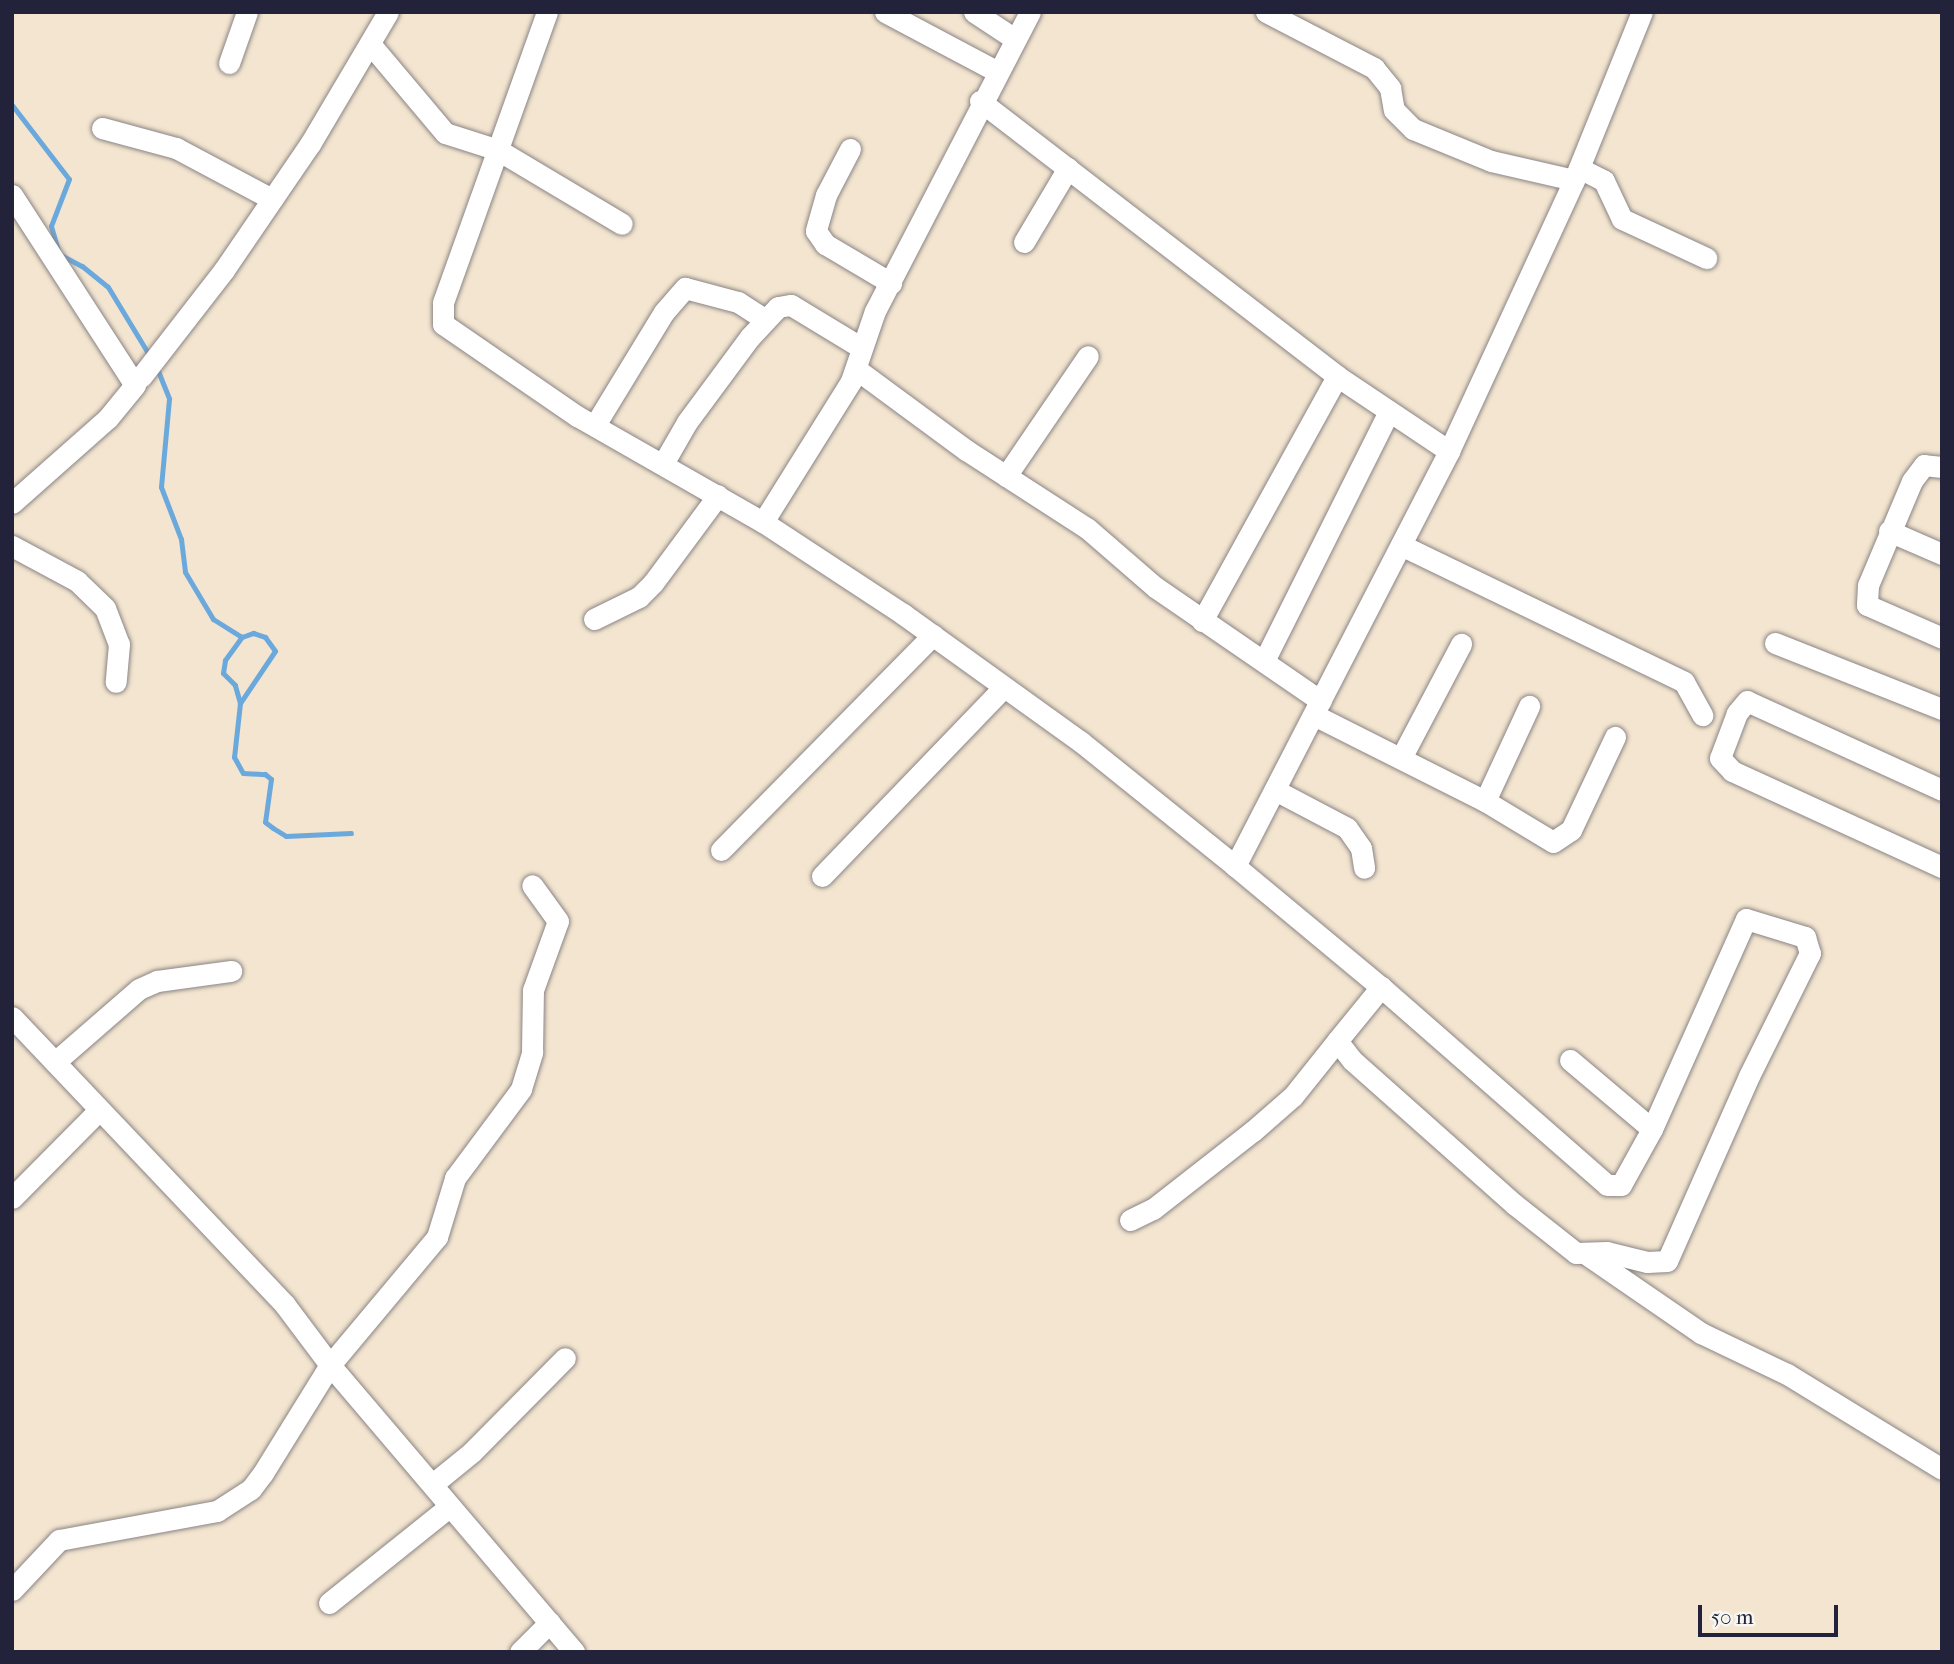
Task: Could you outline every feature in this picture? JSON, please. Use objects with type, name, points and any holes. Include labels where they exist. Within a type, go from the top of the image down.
[{"type":"street","points":[[229,64],[247,12]]},
{"type":"street","points":[[141,377],[171,334],[224,270],[371,45],[388,12]]},
{"type":"street","points":[[547,12],[443,303],[443,324],[595,425],[664,462],[763,522],[933,635],[1004,687],[1235,866],[1381,987],[1607,1185],[1621,1185],[1626,1180],[1652,1129],[1742,922],[1760,920],[1805,937],[1810,953],[1749,1076],[1671,1258],[1660,1263],[1615,1252],[1576,1253],[1514,1204],[1352,1060],[1337,1041]]},
{"type":"street","points":[[885,12],[998,72]]},
{"type":"street","points":[[974,12],[1015,39]]},
{"type":"street","points":[[763,522],[856,369],[860,347],[891,283],[980,101],[1030,12]]},
{"type":"street","points":[[1266,12],[1374,68],[1390,88],[1394,110],[1413,129],[1491,161],[1604,181],[1622,219],[1706,258]]},
{"type":"street","points":[[1235,866],[1449,451],[1576,174],[1642,12]]},
{"type":"street","points":[[371,45],[445,133],[498,150],[622,224]]},
{"type":"street","points":[[980,101],[1337,376],[1388,413],[1449,451]]},
{"type":"street","points":[[102,128],[176,148],[272,199]]},
{"type":"street","points":[[850,149],[825,195],[816,231],[825,244],[891,283]]},
{"type":"street","points":[[1024,242],[1068,168]]},
{"type":"street","points":[[12,195],[135,385],[108,418],[12,503]]},
{"type":"street","points":[[595,425],[664,312],[685,288],[738,302],[764,318]]},
{"type":"street","points":[[664,462],[687,422],[764,318],[778,307],[791,305],[860,347]]},
{"type":"street","points":[[1006,476],[1088,356]]},
{"type":"street","points":[[856,369],[1006,476],[1088,529],[1135,572],[1202,621],[1265,659],[1318,708],[1401,758],[1485,801],[1536,834],[1559,842],[1571,830],[1615,737]]},
{"type":"street","points":[[1202,621],[1337,376]]},
{"type":"street","points":[[1265,659],[1388,413]]},
{"type":"street","points":[[1942,467],[1924,466],[1889,531],[1868,585],[1867,605],[1942,638]]},
{"type":"street","points":[[594,619],[639,597],[653,583],[718,495]]},
{"type":"street","points":[[1889,531],[1942,554]]},
{"type":"street","points":[[1401,545],[1684,682],[1702,715]]},
{"type":"street","points":[[12,546],[77,581],[105,608],[119,644],[116,682]]},
{"type":"street","points":[[721,850],[933,635]]},
{"type":"street","points":[[1774,643],[1942,709]]},
{"type":"street","points":[[1401,758],[1461,644]]},
{"type":"street","points":[[822,876],[1004,687]]},
{"type":"street","points":[[1942,790],[1747,701],[1737,713],[1720,758],[1732,771],[1942,867]]},
{"type":"street","points":[[1485,801],[1529,706]]},
{"type":"street","points":[[1275,790],[1347,828],[1361,848],[1364,868]]},
{"type":"street","points":[[12,1590],[44,1551],[59,1540],[217,1511],[237,1499],[263,1474],[330,1365],[437,1237],[455,1178],[521,1089],[533,1052],[533,990],[558,921],[532,885]]},
{"type":"street","points":[[55,1062],[139,989],[157,981],[231,971]]},
{"type":"street","points":[[1130,1220],[1153,1209],[1293,1096],[1381,987]]},
{"type":"street","points":[[12,1017],[285,1305],[330,1365],[434,1483],[449,1507],[574,1652]]},
{"type":"street","points":[[1570,1060],[1652,1129]]},
{"type":"street","points":[[12,1198],[99,1110]]},
{"type":"street","points":[[1586,1254],[1701,1333],[1787,1374],[1942,1469]]},
{"type":"street","points":[[434,1483],[472,1452],[565,1358]]},
{"type":"street","points":[[329,1603],[449,1507]]},
{"type":"street","points":[[520,1652],[550,1622]]},
{"type":"waterway","points":[[12,105],[69,179],[51,226],[59,254],[82,266],[108,287],[151,358]]},
{"type":"waterway","points":[[156,366],[169,399],[161,487],[181,539],[185,572],[213,619],[242,637],[253,633],[265,637],[275,651],[240,703],[234,757],[243,773],[265,774],[271,779],[265,822],[273,828],[286,836],[351,833]]},
{"type":"waterway","points":[[240,703],[235,685],[223,673],[225,660],[242,637]]}]
